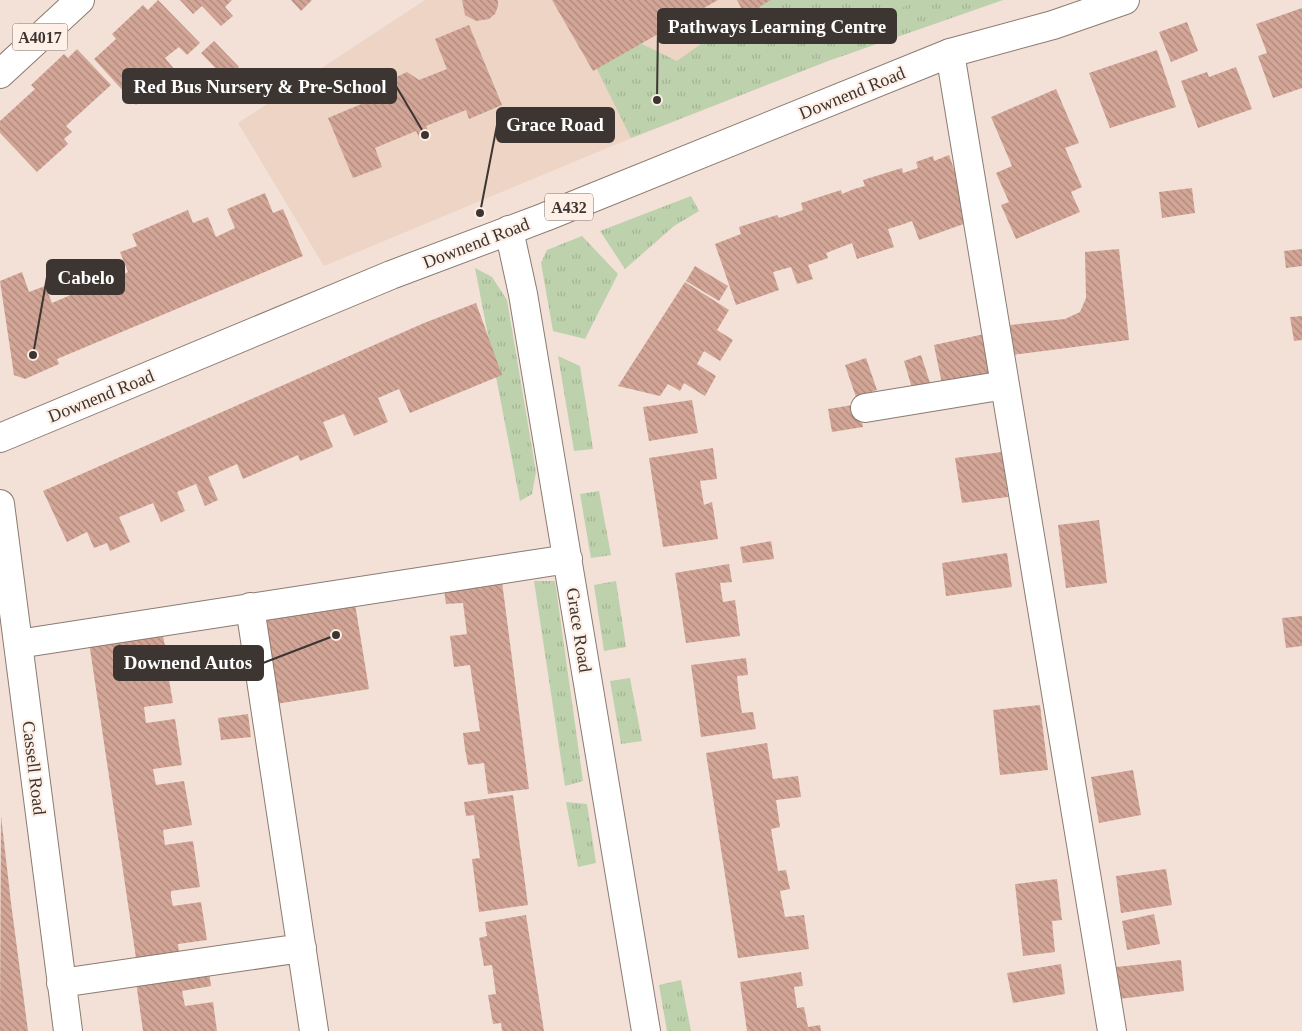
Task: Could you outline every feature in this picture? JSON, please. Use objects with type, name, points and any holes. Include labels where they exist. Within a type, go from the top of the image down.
[{"type":"street","name":"A4017","points":[[0,74],[80,0]]},
{"type":"street","name":"Downend Road","points":[[0,438],[391,275],[509,230],[950,53],[1052,25],[1125,0]]},
{"type":"street","points":[[950,53],[1112,1031]]},
{"type":"street","name":"Grace Road","points":[[509,230],[524,304],[568,559],[646,1031]]},
{"type":"street","points":[[865,408],[1005,385]]},
{"type":"street","name":"Cassell Road","points":[[0,504],[68,1031]]},
{"type":"street","points":[[18,644],[568,559]]},
{"type":"street","points":[[250,607],[314,1031]]},
{"type":"street","points":[[61,983],[302,948]]},
{"type":"shaded area","points":[[425,0],[1003,0],[828,61],[612,146],[324,266],[238,123]]},
{"type":"green space","points":[[763,0],[1003,0],[828,61],[631,138],[596,67],[640,43],[677,61]]},
{"type":"green space","points":[[886,0],[917,0],[893,13]]},
{"type":"green space","points":[[691,196],[699,211],[674,226],[625,269],[600,231]]},
{"type":"green space","points":[[582,236],[618,274],[585,339],[553,331],[541,263],[547,250]]},
{"type":"green space","points":[[475,268],[492,277],[507,300],[536,472],[532,494],[520,501]]},
{"type":"green space","points":[[558,356],[580,366],[593,449],[574,451]]},
{"type":"green space","points":[[599,491],[611,555],[591,558],[580,494]]},
{"type":"green space","points":[[534,581],[555,581],[583,781],[565,786]]},
{"type":"green space","points":[[616,581],[626,647],[604,651],[594,585]]},
{"type":"green space","points":[[630,678],[642,741],[621,744],[610,681]]},
{"type":"green space","points":[[566,802],[587,804],[596,863],[578,867]]},
{"type":"green space","points":[[681,980],[691,1031],[667,1031],[659,985]]},
{"type":"building","points":[[158,0],[200,43],[187,55],[179,47],[165,58],[175,70],[136,105],[94,59],[116,39],[112,34],[143,5],[148,10]]},
{"type":"building","points":[[180,0],[232,0],[225,7],[233,16],[221,26],[202,6],[193,14]]},
{"type":"building","points":[[291,0],[312,0],[301,11]]},
{"type":"building","points":[[462,0],[498,0],[498,6],[495,14],[489,19],[476,21],[465,15]]},
{"type":"building","points":[[552,0],[718,0],[593,71]]},
{"type":"building","points":[[737,0],[771,0],[745,15]]},
{"type":"building","points":[[1302,8],[1302,88],[1273,98],[1258,56],[1267,53],[1256,24]]},
{"type":"building","points":[[1187,22],[1198,51],[1171,62],[1159,32]]},
{"type":"building","points":[[469,25],[502,105],[469,119],[466,110],[426,126],[429,133],[419,137],[416,131],[375,148],[382,167],[353,178],[328,118],[390,92],[394,78],[407,72],[419,80],[447,69],[435,39]]},
{"type":"building","points":[[214,41],[239,67],[226,79],[201,53]]},
{"type":"building","points":[[77,49],[111,85],[66,126],[72,132],[64,139],[68,144],[37,172],[0,133],[0,121],[35,89],[31,85],[64,54],[68,58]]},
{"type":"building","points":[[1157,50],[1176,107],[1110,128],[1089,73]]},
{"type":"building","points":[[1236,67],[1252,109],[1198,128],[1181,81],[1207,72],[1209,77]]},
{"type":"building","points":[[1056,89],[1079,143],[1065,148],[1082,187],[1071,192],[1080,212],[1016,239],[1001,205],[1009,202],[996,173],[1012,166],[991,117]]},
{"type":"building","points":[[949,155],[972,221],[919,240],[912,221],[888,229],[894,247],[857,259],[852,243],[826,253],[828,258],[808,265],[813,279],[797,284],[791,267],[773,272],[779,290],[736,305],[715,244],[741,234],[739,227],[777,215],[779,218],[803,210],[801,203],[841,190],[842,194],[865,186],[863,180],[902,168],[903,173],[918,168],[916,162],[933,156],[934,161]]},
{"type":"building","points":[[1192,188],[1195,213],[1162,218],[1159,192]]},
{"type":"building","points":[[265,193],[273,213],[283,209],[303,256],[57,359],[59,364],[25,379],[14,375],[0,281],[22,272],[29,292],[45,286],[52,303],[73,294],[65,276],[100,262],[107,281],[128,272],[120,252],[137,246],[132,234],[188,210],[193,223],[208,217],[216,237],[235,228],[227,209]]},
{"type":"building","points":[[1119,249],[1129,340],[1013,355],[1010,325],[1065,319],[1080,312],[1086,298],[1085,252]]},
{"type":"building","points":[[1302,249],[1302,266],[1286,268],[1284,251]]},
{"type":"building","points":[[695,266],[728,286],[719,301],[686,281]]},
{"type":"building","points":[[685,282],[729,310],[717,330],[733,340],[720,361],[704,351],[697,364],[716,376],[705,396],[684,383],[680,391],[668,384],[660,396],[618,386]]},
{"type":"building","points":[[476,303],[502,375],[410,413],[399,389],[378,398],[388,422],[354,436],[344,414],[323,422],[333,447],[300,461],[298,455],[243,479],[237,464],[208,477],[218,500],[205,506],[196,484],[177,492],[185,511],[161,522],[153,503],[119,517],[130,542],[110,551],[107,543],[94,548],[87,532],[67,542],[43,491],[424,323]]},
{"type":"building","points":[[1302,316],[1302,340],[1294,341],[1290,317]]},
{"type":"building","points":[[989,333],[994,373],[942,384],[934,345]]},
{"type":"building","points":[[921,355],[930,383],[912,388],[904,361]]},
{"type":"building","points":[[866,358],[877,390],[856,397],[845,365]]},
{"type":"building","points":[[692,400],[698,433],[649,441],[643,407]]},
{"type":"building","points":[[859,404],[863,427],[832,432],[828,409]]},
{"type":"building","points":[[713,448],[717,479],[700,481],[704,505],[712,502],[718,539],[663,547],[649,458]]},
{"type":"building","points":[[1002,452],[1008,497],[962,503],[955,458]]},
{"type":"building","points":[[1099,520],[1107,583],[1066,588],[1058,525]]},
{"type":"building","points":[[771,541],[774,559],[743,563],[740,547]]},
{"type":"building","points":[[1007,553],[1012,587],[946,596],[942,563]]},
{"type":"building","points":[[729,564],[732,582],[720,583],[723,602],[735,600],[740,636],[686,643],[675,573]]},
{"type":"building","points":[[502,582],[529,789],[488,794],[484,763],[468,765],[465,749],[463,733],[480,731],[470,665],[454,667],[450,636],[467,634],[463,603],[446,604],[444,590]]},
{"type":"building","points":[[355,604],[369,689],[276,704],[262,619]]},
{"type":"building","points":[[1302,616],[1302,646],[1286,648],[1282,618]]},
{"type":"building","points":[[162,631],[165,646],[136,651],[138,666],[166,662],[173,703],[144,707],[146,723],[175,719],[182,765],[153,769],[156,785],[184,781],[192,825],[163,830],[165,845],[193,841],[200,887],[171,891],[171,897],[173,906],[201,902],[207,940],[178,944],[179,952],[136,958],[89,642]]},
{"type":"building","points":[[746,658],[748,675],[737,676],[739,695],[742,713],[753,712],[756,729],[701,737],[691,665]]},
{"type":"building","points":[[1040,705],[1048,770],[1000,775],[993,710]]},
{"type":"building","points":[[248,714],[251,737],[221,740],[218,718]]},
{"type":"building","points":[[767,743],[773,779],[798,776],[801,797],[776,800],[780,827],[771,829],[778,871],[786,870],[790,889],[780,891],[785,917],[804,915],[809,949],[738,958],[706,753]]},
{"type":"building","points":[[1133,770],[1141,815],[1099,823],[1091,777]]},
{"type":"building","points":[[513,795],[528,905],[479,912],[472,859],[480,858],[474,815],[466,816],[464,802]]},
{"type":"building","points":[[1,816],[11,903],[28,1031],[0,1031]]},
{"type":"building","points":[[1166,869],[1172,905],[1121,913],[1116,876]]},
{"type":"building","points":[[1057,879],[1062,920],[1052,921],[1055,952],[1023,956],[1015,884]]},
{"type":"building","points":[[1154,914],[1160,944],[1127,950],[1122,921]]},
{"type":"building","points":[[526,915],[544,1031],[502,1031],[501,1023],[493,1024],[488,995],[496,994],[492,965],[484,966],[479,938],[487,936],[485,922]]},
{"type":"building","points":[[1181,960],[1184,991],[1119,999],[1116,967]]},
{"type":"building","points":[[208,964],[211,986],[182,991],[185,1006],[213,1002],[217,1031],[143,1031],[135,975]]},
{"type":"building","points":[[1061,964],[1065,994],[1013,1003],[1007,973]]},
{"type":"building","points":[[801,972],[803,986],[794,987],[797,1008],[804,1007],[808,1027],[820,1025],[821,1031],[747,1031],[740,982]]},
{"type":"place","name":"Pathways Learning Centre","points":[[657,100]]},
{"type":"place","name":"Red Bus Nursery & Pre-School","points":[[425,135]]},
{"type":"place","name":"Grace Road","points":[[480,213]]},
{"type":"place","name":"Cabelo","points":[[33,355]]},
{"type":"place","name":"Downend Autos","points":[[336,635]]}]
